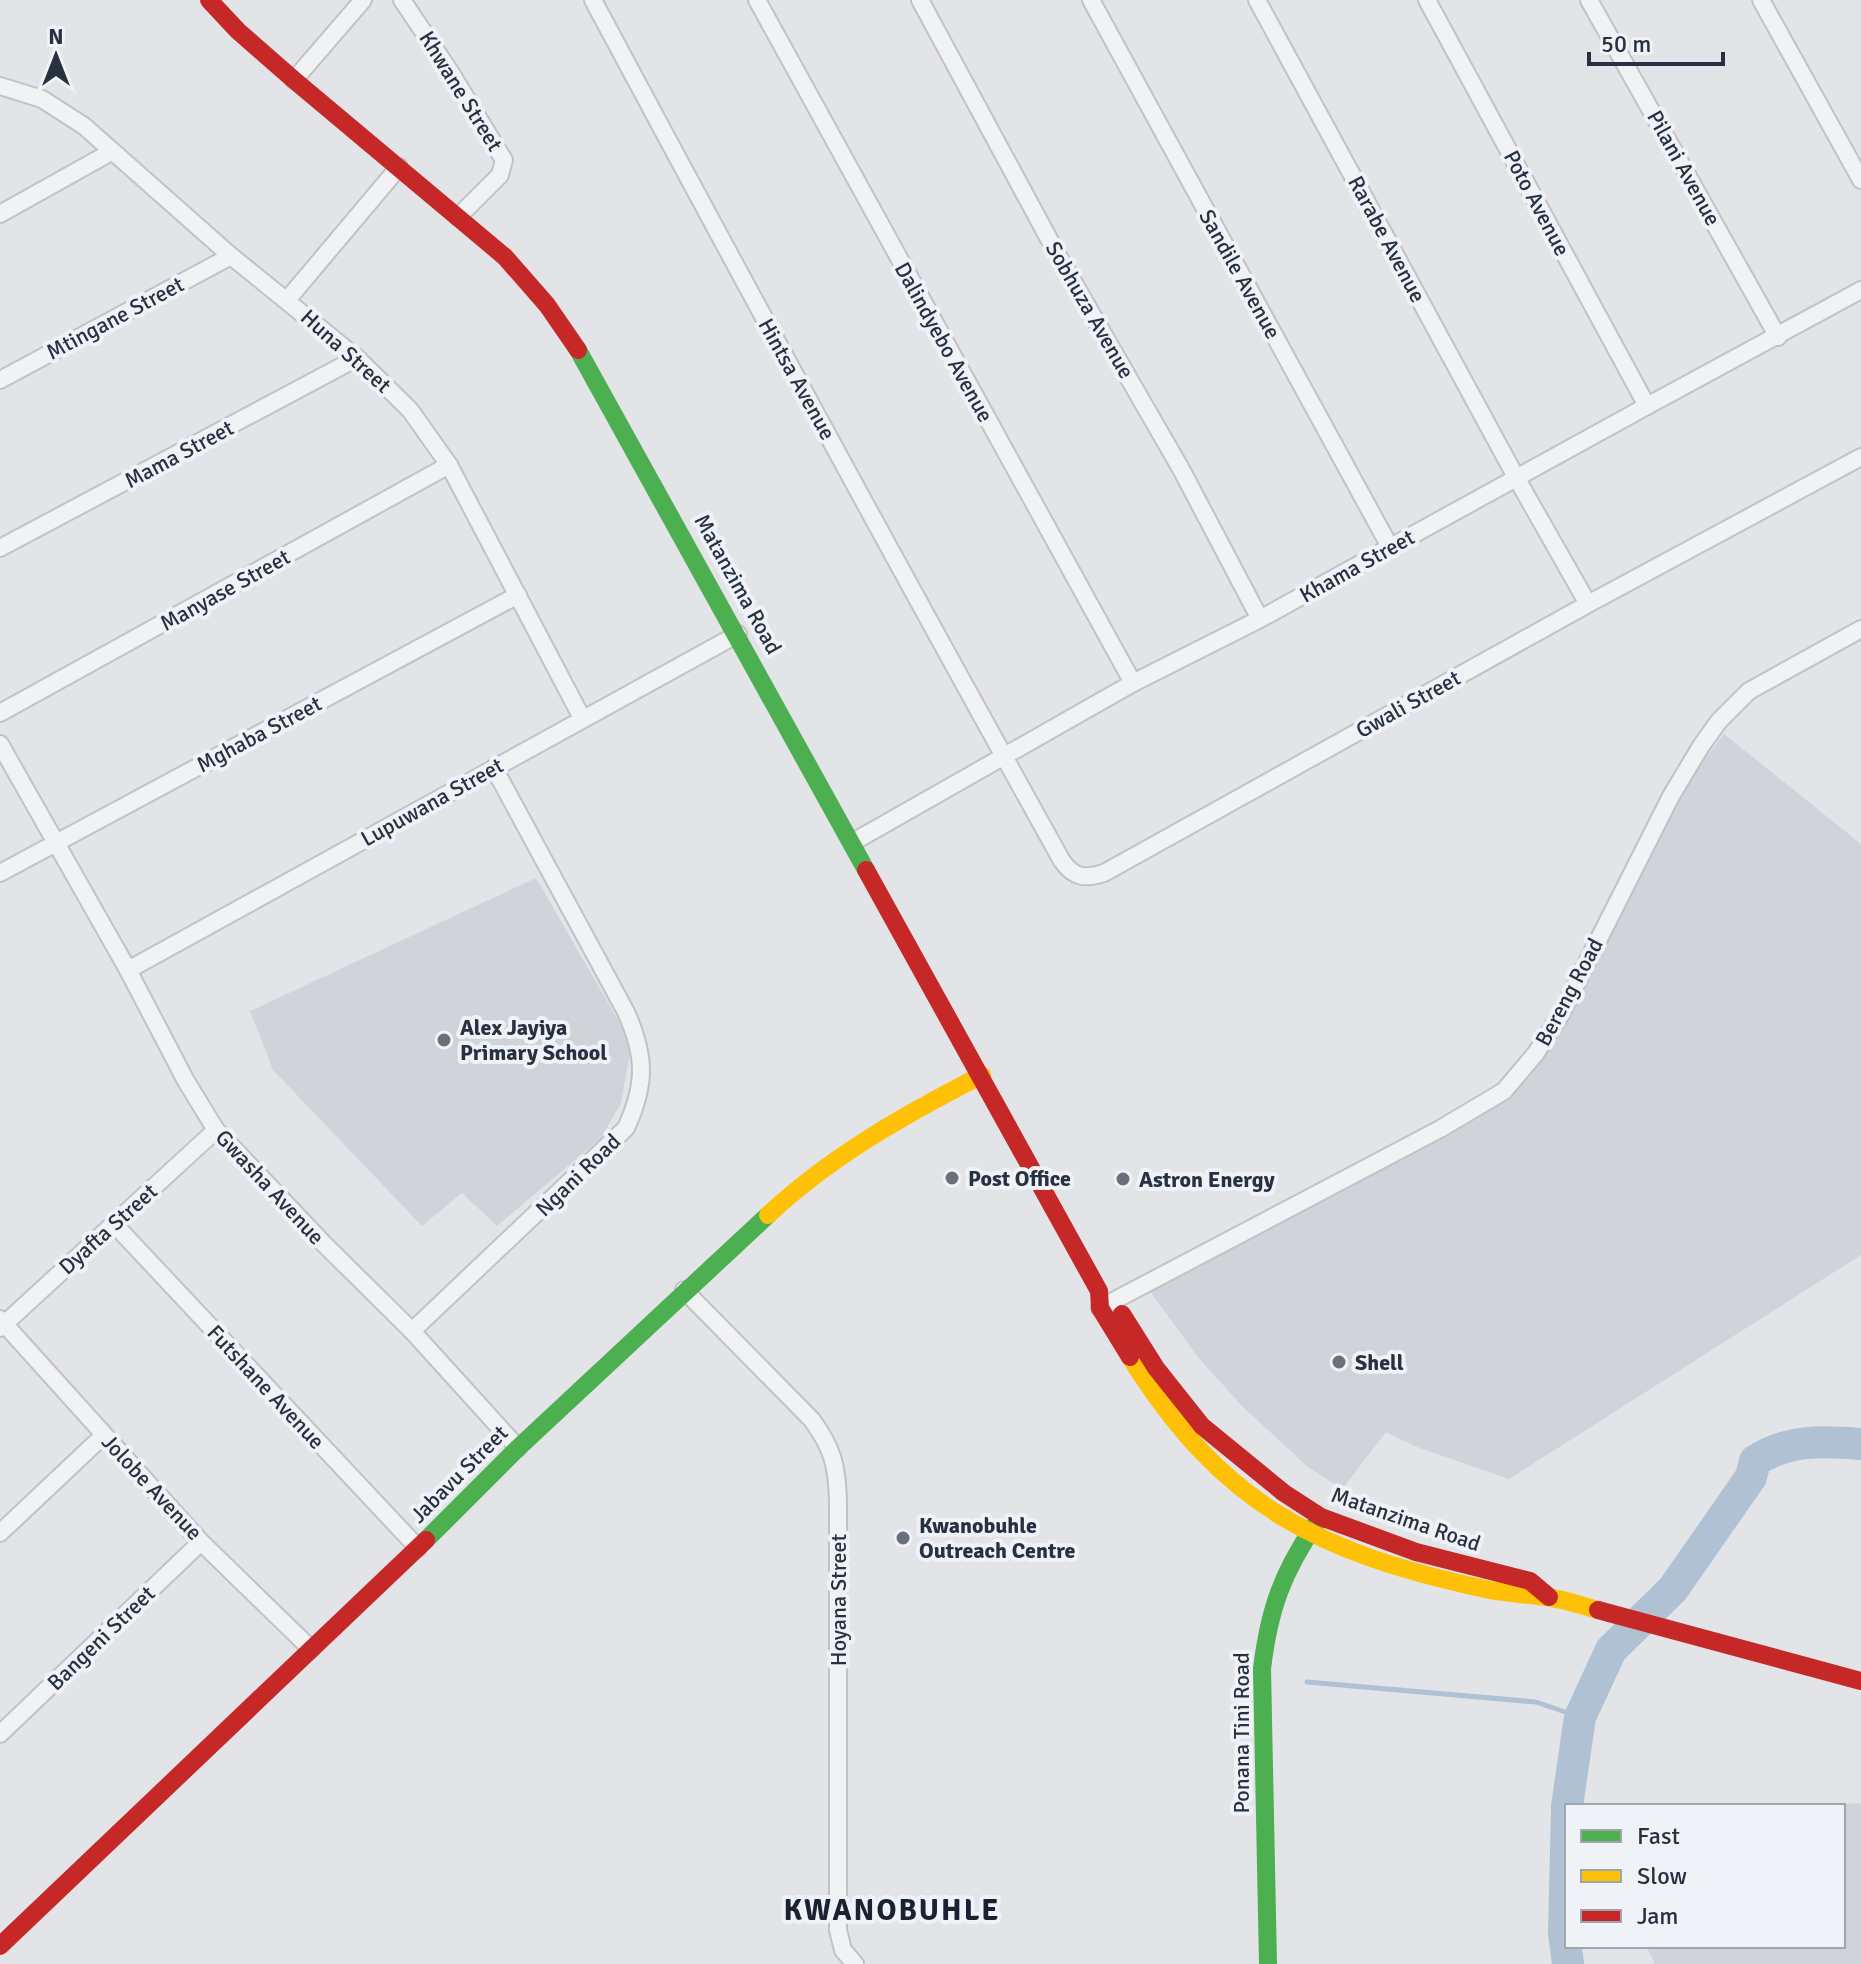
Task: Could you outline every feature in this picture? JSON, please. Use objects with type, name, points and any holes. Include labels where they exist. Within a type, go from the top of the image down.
[{"type":"street","name":"Matanzima Road","points":[[209,0],[238,31],[294,80],[505,257],[559,320],[583,357],[738,634],[1163,1408],[1202,1455],[1264,1505],[1309,1534],[1421,1575],[1526,1597],[1549,1597],[1861,1681]]},
{"type":"street","points":[[294,80],[363,0]]},
{"type":"street","name":"Khwane Street","points":[[402,0],[504,160],[500,175],[458,217]]},
{"type":"street","name":"Hintsa Avenue","points":[[593,0],[1004,756]]},
{"type":"street","name":"Dalindyebo Avenue","points":[[757,0],[1133,683]]},
{"type":"street","name":"Sobhuza Avenue","points":[[920,0],[1056,252],[1181,469],[1260,619]]},
{"type":"street","name":"Sandile Avenue","points":[[1091,0],[1390,547]]},
{"type":"street","name":"Rarabe Avenue","points":[[1257,0],[1588,604]]},
{"type":"street","name":"Poto Avenue","points":[[1427,0],[1647,406]]},
{"type":"street","name":"Pilani Avenue","points":[[1589,0],[1778,337]]},
{"type":"street","points":[[1761,0],[1861,180]]},
{"type":"street","name":"Huna Street","points":[[0,86],[42,99],[66,112],[231,256],[357,358],[410,410],[449,465],[582,718]]},
{"type":"street","points":[[0,214],[111,152]]},
{"type":"street","points":[[287,300],[399,167]]},
{"type":"street","name":"Mtingane Street","points":[[0,380],[231,256]]},
{"type":"street","name":"Khama Street","points":[[853,842],[1133,683],[1260,619],[1861,290]]},
{"type":"street","name":"Mama Street","points":[[0,548],[357,358]]},
{"type":"street","name":"Gwali Street","points":[[1004,756],[1070,871],[1085,877],[1094,876],[1861,457]]},
{"type":"street","name":"Manyase Street","points":[[0,713],[449,465]]},
{"type":"street","name":"Mghaba Street","points":[[0,873],[518,595]]},
{"type":"street","name":"Bereng Road","points":[[1104,1300],[1440,1129],[1504,1091],[1536,1053],[1561,1014],[1671,796],[1719,721],[1749,691],[1861,629]]},
{"type":"street","name":"Lupuwana Street","points":[[128,970],[738,634]]},
{"type":"street","name":"Gwasha Avenue","points":[[0,744],[128,970],[156,1028],[216,1130],[412,1331],[518,1448]]},
{"type":"street","name":"Ngani Road","points":[[412,1331],[626,1128],[642,1083],[636,1035],[626,1012],[494,768]]},
{"type":"street","name":"Jabavu Street","points":[[0,1946],[418,1548],[518,1448],[775,1208],[841,1156],[917,1108],[982,1075]]},
{"type":"street","name":"Dyafta Street","points":[[1,1323],[115,1225],[216,1130]]},
{"type":"street","name":"Futshane Avenue","points":[[115,1225],[418,1548]]},
{"type":"street","name":"Hoyana Street","points":[[684,1290],[812,1420],[835,1460],[838,1501],[838,1930],[843,1950],[855,1964]]},
{"type":"street","name":"Matanzima Road","points":[[1104,1300],[1202,1426],[1284,1493],[1321,1517],[1416,1552],[1530,1581],[1549,1597]]},
{"type":"street","name":"Jolobe Avenue","points":[[1,1323],[201,1542],[311,1649]]},
{"type":"street","points":[[0,1533],[104,1435]]},
{"type":"street","name":"Ponana Tini Road","points":[[1268,1964],[1262,1669],[1266,1635],[1277,1587],[1290,1561],[1321,1517]]},
{"type":"street","name":"Bangeni Street","points":[[0,1734],[201,1542]]},
{"type":"shaded area","points":[[1724,734],[1861,844],[1861,1255],[1509,1479],[1417,1447],[1386,1432],[1342,1489],[1308,1467],[1242,1406],[1197,1356],[1147,1287],[1511,1094],[1677,800]]},
{"type":"shaded area","name":"Alex Jayiya Primary School","points":[[536,878],[622,1027],[630,1053],[621,1103],[601,1138],[497,1226],[462,1193],[422,1226],[273,1070],[250,1011]]},
{"type":"shaded area","points":[[1861,1803],[1861,1964],[1655,1964],[1647,1948],[1845,1948],[1845,1804]]},
{"type":"waterway","points":[[1567,1804],[1580,1717],[1611,1650],[1673,1589],[1751,1477],[1755,1461],[1793,1445],[1820,1442],[1861,1444]]},
{"type":"waterway","points":[[1307,1682],[1536,1702],[1580,1717]]},
{"type":"waterway","points":[[1565,1892],[1565,1941]]},
{"type":"waterway","points":[[1566,1948],[1568,1964]]},
{"type":"traffic: fast","points":[[578,350],[866,870]]},
{"type":"traffic: fast","points":[[426,1540],[518,1448],[768,1215]]},
{"type":"traffic: fast","points":[[1268,1964],[1262,1669],[1279,1591],[1317,1522]]},
{"type":"traffic: slow","points":[[768,1215],[843,1155],[925,1105],[982,1075]]},
{"type":"traffic: slow","points":[[1130,1357],[1165,1408],[1201,1451],[1239,1486],[1279,1515],[1324,1539],[1426,1575],[1493,1591],[1557,1599],[1598,1610]]},
{"type":"traffic: jam","points":[[209,0],[238,31],[294,80],[505,257],[547,305],[578,350]]},
{"type":"traffic: jam","points":[[866,870],[1099,1291],[1100,1308],[1130,1357]]},
{"type":"traffic: jam","points":[[1122,1314],[1156,1368],[1202,1426],[1284,1493],[1321,1517],[1416,1552],[1530,1581],[1549,1597]]},
{"type":"traffic: jam","points":[[0,1946],[426,1540]]},
{"type":"traffic: jam","points":[[1598,1610],[1861,1681]]},
{"type":"place","name":"Alex Jayiya Primary School","points":[[444,1040]]},
{"type":"place","name":"Post Office","points":[[952,1178]]},
{"type":"place","name":"Astron Energy","points":[[1123,1179]]},
{"type":"place","name":"Shell","points":[[1339,1362]]},
{"type":"place","name":"Kwanobuhle Outreach Centre","points":[[903,1538]]},
{"type":"district","name":"KWANOBUHLE","points":[[892,1910]]}]
